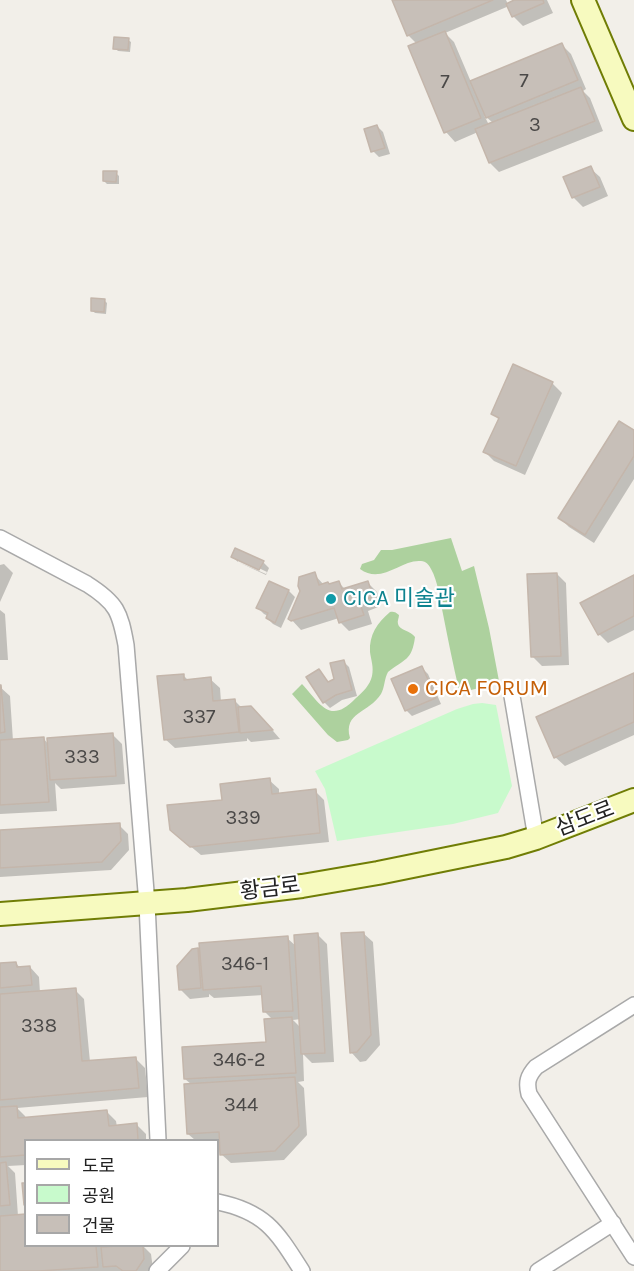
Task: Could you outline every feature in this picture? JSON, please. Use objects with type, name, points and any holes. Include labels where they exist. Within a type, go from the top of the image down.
[{"type":"street","points":[[583,0],[634,119]]},
{"type":"street","points":[[0,538],[87,584],[112,602],[120,615],[126,645],[147,904],[158,1139]]},
{"type":"street","points":[[511,690],[536,838]]},
{"type":"street","name":"삼도로","points":[[536,838],[634,800]]},
{"type":"street","name":"황금로","points":[[0,914],[147,904],[290,887],[378,873],[506,847],[536,838]]},
{"type":"street","points":[[634,1005],[536,1067],[529,1075],[527,1085],[529,1094],[634,1257]]},
{"type":"street","points":[[219,1204],[243,1208],[257,1216],[274,1230],[302,1271]]},
{"type":"street","points":[[538,1271],[613,1223]]},
{"type":"street","points":[[157,1271],[163,1247]]},
{"type":"street","points":[[157,1271],[180,1247]]},
{"type":"green space","points":[[451,538],[462,571],[474,566],[499,681],[463,692],[459,690],[437,585],[426,562],[414,561],[376,574],[360,569],[362,564],[374,560],[381,550],[392,550]]},
{"type":"green space","points":[[390,612],[399,615],[399,626],[415,637],[412,651],[406,659],[388,672],[381,694],[376,700],[350,723],[350,738],[337,742],[292,694],[302,684],[326,709],[339,710],[347,706],[364,691],[370,682],[373,670],[370,652],[372,635],[381,620]]},
{"type":"green space","points":[[482,703],[496,705],[512,786],[498,813],[453,824],[337,841],[325,789],[315,771],[457,709]]},
{"type":"building","points":[[392,0],[493,0],[407,36]]},
{"type":"building","points":[[514,0],[543,0],[544,3],[512,17],[506,4]]},
{"type":"building","points":[[445,31],[481,118],[444,133],[408,46]]},
{"type":"building","points":[[114,37],[129,38],[128,50],[113,49]]},
{"type":"building","points":[[562,43],[578,80],[486,118],[470,81]]},
{"type":"building","points":[[581,87],[595,121],[489,163],[475,129]]},
{"type":"building","points":[[377,125],[385,148],[371,152],[364,129]]},
{"type":"building","points":[[591,166],[600,187],[572,198],[563,177]]},
{"type":"building","points":[[103,171],[117,171],[116,182],[103,181]]},
{"type":"building","points":[[91,298],[105,299],[104,312],[91,311]]},
{"type":"building","points":[[513,364],[553,382],[516,466],[483,452],[499,418],[491,414]]},
{"type":"building","points":[[619,421],[634,430],[634,456],[585,535],[558,518]]},
{"type":"building","points":[[235,548],[264,561],[259,570],[231,557]]},
{"type":"building","name":"CICA 미술관","points":[[315,572],[319,585],[339,581],[342,589],[368,581],[373,597],[359,601],[364,615],[339,623],[334,608],[291,621],[288,619],[300,591],[299,577]]},
{"type":"building","points":[[557,573],[561,656],[531,657],[527,574]]},
{"type":"building","points":[[634,575],[634,616],[598,635],[580,603]]},
{"type":"building","points":[[269,581],[289,590],[275,623],[266,618],[268,613],[256,608]]},
{"type":"building","points":[[344,660],[352,690],[336,695],[323,703],[306,677],[319,669],[328,682],[334,679],[330,663]]},
{"type":"building","name":"CICA FORUM","points":[[422,666],[436,698],[405,711],[391,679]]},
{"type":"building","points":[[634,673],[634,722],[554,758],[536,717]]},
{"type":"building","points":[[184,674],[184,680],[211,677],[213,701],[235,699],[239,732],[164,740],[157,676]]},
{"type":"building","points":[[0,685],[5,732],[0,733]]},
{"type":"building","points":[[251,706],[273,730],[240,733],[238,707]]},
{"type":"building","points":[[113,733],[116,776],[50,780],[47,738]]},
{"type":"building","points":[[44,737],[49,802],[0,805],[0,740]]},
{"type":"building","points":[[270,778],[272,794],[316,789],[320,833],[190,847],[170,830],[167,805],[222,800],[220,784]]},
{"type":"building","points":[[120,823],[121,841],[102,862],[0,868],[0,830]]},
{"type":"building","points":[[364,932],[371,1035],[357,1052],[350,1053],[341,933]]},
{"type":"building","points":[[318,933],[325,1053],[301,1054],[294,935]]},
{"type":"building","points":[[288,936],[293,1011],[263,1012],[261,986],[203,990],[199,943]]},
{"type":"building","points":[[198,948],[201,988],[179,990],[177,966],[192,949]]},
{"type":"building","points":[[16,962],[17,967],[30,966],[32,985],[0,988],[0,963]]},
{"type":"building","points":[[76,988],[82,1061],[136,1057],[139,1088],[0,1100],[0,994]]},
{"type":"building","points":[[292,1017],[296,1073],[184,1079],[182,1047],[266,1042],[264,1019]]},
{"type":"building","points":[[295,1077],[299,1126],[275,1151],[220,1155],[219,1132],[187,1134],[184,1084]]},
{"type":"building","points":[[17,1106],[18,1118],[107,1110],[109,1126],[137,1123],[138,1139],[24,1139],[24,1155],[0,1157],[0,1107]]},
{"type":"building","points":[[6,1162],[10,1205],[0,1206],[0,1163]]},
{"type":"building","points":[[24,1214],[24,1247],[96,1247],[98,1267],[0,1271],[0,1216]]},
{"type":"building","points":[[101,1247],[143,1247],[144,1259],[136,1271],[123,1271],[116,1266],[103,1267]]},
{"type":"place","name":"CICA 미술관","points":[[331,599]]},
{"type":"place","name":"CICA FORUM","points":[[413,689]]}]
